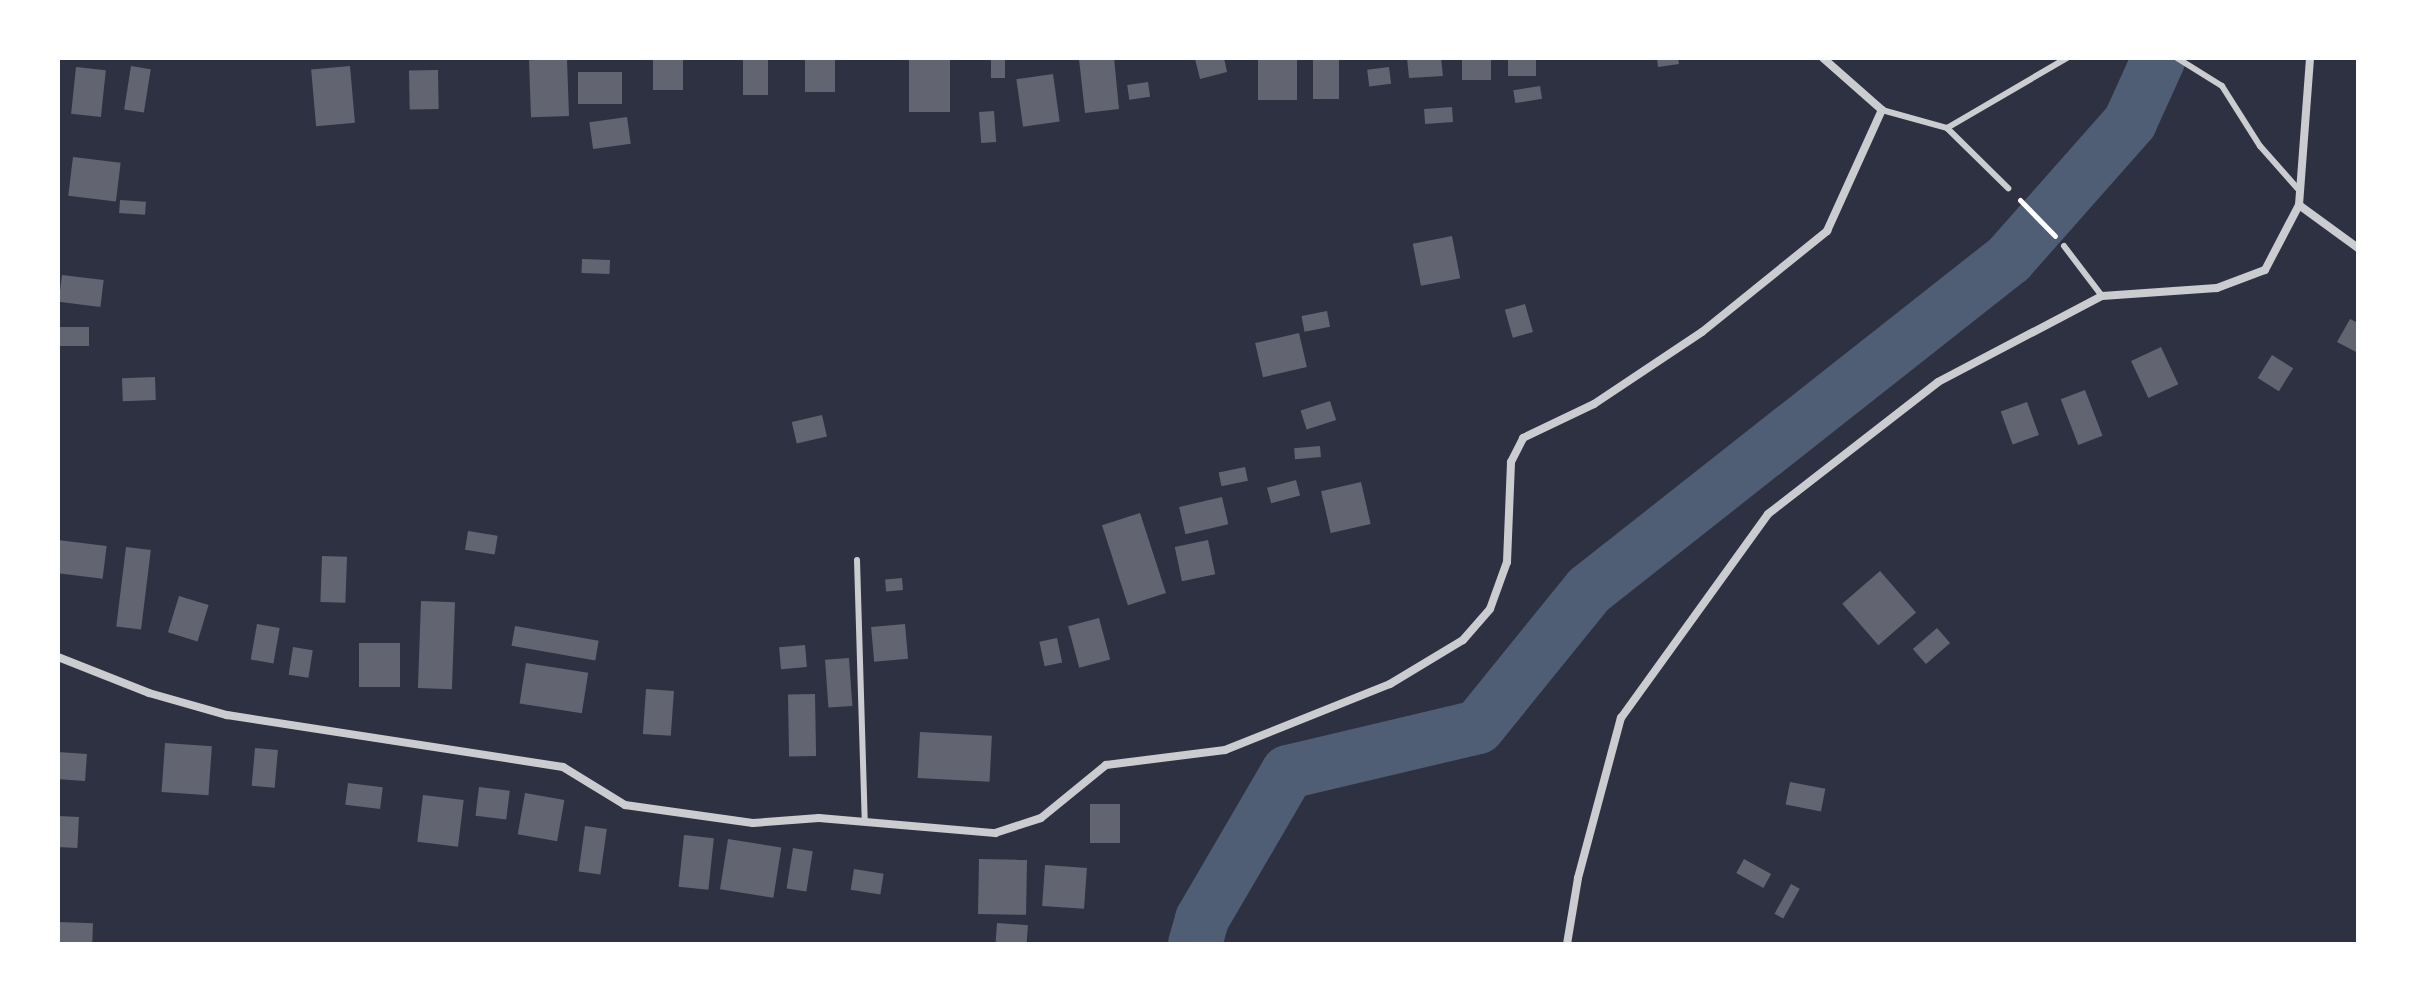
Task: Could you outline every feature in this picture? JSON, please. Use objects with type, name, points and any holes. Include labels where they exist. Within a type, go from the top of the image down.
[{"type":"street","points":[[58,657],[149,693],[227,715],[563,767],[625,805],[753,823],[819,818],[995,833],[1041,818],[1106,765],[1225,750],[1390,684],[1463,640],[1490,609],[1507,562],[1511,462],[1523,438],[1594,404],[1690,340],[1827,231],[1882,110],[1823,58]]},
{"type":"street","points":[[1567,944],[1578,878],[1621,718],[1768,514],[1938,382],[2102,296],[2217,288],[2265,270],[2299,205],[2310,58]]},
{"type":"street","points":[[2299,205],[2358,248]]},
{"type":"lane","points":[[1947,128],[2067,58]]},
{"type":"lane","points":[[2177,58],[2222,86],[2260,146],[2298,189]]},
{"type":"lane","points":[[1882,110],[1947,128],[2008,188]]},
{"type":"lane","points":[[2064,246],[2102,296]]},
{"type":"lane","points":[[857,560],[865,822]]},
{"type":"path","points":[[2008,188],[2064,246]]},
{"type":"building","points":[[653,58],[683,58],[683,90],[653,90]]},
{"type":"building","points":[[743,58],[768,58],[768,95],[743,95]]},
{"type":"building","points":[[805,58],[835,58],[835,92],[805,92]]},
{"type":"building","points":[[909,58],[950,58],[950,112],[909,112]]},
{"type":"building","points":[[991,58],[1005,58],[1005,78],[991,78]]},
{"type":"building","points":[[1114,58],[1119,109],[1085,113],[1079,59]]},
{"type":"building","points":[[1224,58],[1227,72],[1200,79],[1195,59]]},
{"type":"building","points":[[1258,58],[1297,58],[1297,100],[1258,100]]},
{"type":"building","points":[[1313,58],[1339,58],[1339,99],[1313,99]]},
{"type":"building","points":[[1407,58],[1441,58],[1443,76],[1409,78]]},
{"type":"building","points":[[1462,58],[1491,58],[1491,80],[1462,80]]},
{"type":"building","points":[[1508,58],[1536,58],[1536,76],[1508,76]]},
{"type":"building","points":[[1657,58],[1678,58],[1679,64],[1658,67]]},
{"type":"building","points":[[567,59],[569,116],[531,117],[529,60]]},
{"type":"building","points":[[131,66],[151,69],[144,113],[124,109]]},
{"type":"building","points":[[350,66],[355,123],[316,126],[311,69]]},
{"type":"building","points":[[76,67],[106,70],[101,117],[71,114]]},
{"type":"building","points":[[1389,67],[1391,84],[1369,87],[1367,70]]},
{"type":"building","points":[[438,70],[439,109],[410,110],[409,71]]},
{"type":"building","points":[[578,72],[622,72],[622,104],[578,104]]},
{"type":"building","points":[[1053,74],[1060,122],[1023,127],[1016,79]]},
{"type":"building","points":[[1148,82],[1150,97],[1129,100],[1127,85]]},
{"type":"building","points":[[1540,86],[1542,99],[1515,103],[1513,90]]},
{"type":"building","points":[[1452,107],[1453,122],[1425,124],[1424,109]]},
{"type":"building","points":[[994,111],[996,142],[981,143],[979,112]]},
{"type":"building","points":[[627,117],[631,144],[593,149],[589,122]]},
{"type":"building","points":[[73,157],[121,163],[116,202],[68,196]]},
{"type":"building","points":[[120,200],[146,202],[145,215],[119,213]]},
{"type":"building","points":[[1452,236],[1460,278],[1421,286],[1413,244]]},
{"type":"building","points":[[582,259],[610,260],[609,274],[582,273]]},
{"type":"building","points":[[62,275],[104,280],[100,307],[59,302]]},
{"type":"building","points":[[1525,304],[1533,332],[1513,338],[1505,310]]},
{"type":"building","points":[[1327,311],[1330,327],[1305,332],[1301,316]]},
{"type":"building","points":[[2350,319],[2358,323],[2358,353],[2337,342]]},
{"type":"building","points":[[60,327],[89,327],[89,346],[60,346]]},
{"type":"building","points":[[1299,333],[1307,367],[1263,377],[1255,343]]},
{"type":"building","points":[[2161,347],[2178,384],[2148,398],[2131,361]]},
{"type":"building","points":[[2272,355],[2293,368],[2279,391],[2258,378]]},
{"type":"building","points":[[155,377],[156,400],[123,401],[122,378]]},
{"type":"building","points":[[2085,390],[2103,436],[2078,445],[2061,399]]},
{"type":"building","points":[[1330,401],[1336,420],[1307,430],[1301,411]]},
{"type":"building","points":[[2027,402],[2039,435],[2013,444],[2001,412]]},
{"type":"building","points":[[822,415],[827,436],[797,443],[792,422]]},
{"type":"building","points":[[1320,446],[1321,457],[1295,459],[1294,448]]},
{"type":"building","points":[[1245,467],[1248,481],[1222,486],[1219,473]]},
{"type":"building","points":[[1296,480],[1300,495],[1271,503],[1267,488]]},
{"type":"building","points":[[1361,482],[1371,524],[1331,533],[1321,491]]},
{"type":"building","points":[[1222,497],[1228,524],[1185,534],[1179,507]]},
{"type":"building","points":[[1140,513],[1166,593],[1128,605],[1102,525]]},
{"type":"building","points":[[468,531],[498,536],[495,554],[465,550]]},
{"type":"building","points":[[58,540],[107,546],[103,579],[58,573]]},
{"type":"building","points":[[1208,540],[1215,574],[1182,581],[1175,547]]},
{"type":"building","points":[[126,547],[151,550],[141,629],[116,626]]},
{"type":"building","points":[[322,556],[347,557],[345,603],[320,602]]},
{"type":"building","points":[[1880,571],[1916,613],[1878,645],[1842,604]]},
{"type":"building","points":[[902,578],[903,590],[886,591],[885,579]]},
{"type":"building","points":[[179,596],[209,605],[198,641],[168,632]]},
{"type":"building","points":[[421,601],[455,602],[452,689],[418,688]]},
{"type":"building","points":[[1099,618],[1110,660],[1079,668],[1068,626]]},
{"type":"building","points":[[257,624],[280,628],[273,663],[251,659]]},
{"type":"building","points":[[905,624],[908,659],[874,662],[871,627]]},
{"type":"building","points":[[515,626],[599,641],[595,660],[512,646]]},
{"type":"building","points":[[1937,628],[1950,643],[1926,664],[1913,649]]},
{"type":"building","points":[[1057,638],[1062,662],[1045,666],[1039,642]]},
{"type":"building","points":[[359,643],[400,643],[400,687],[359,687]]},
{"type":"building","points":[[805,645],[807,667],[781,669],[779,647]]},
{"type":"building","points":[[293,647],[313,650],[308,678],[289,675]]},
{"type":"building","points":[[849,658],[852,706],[828,708],[825,660]]},
{"type":"building","points":[[526,663],[588,673],[582,713],[520,703]]},
{"type":"building","points":[[646,689],[674,691],[671,736],[643,734]]},
{"type":"building","points":[[788,694],[815,694],[816,756],[789,756]]},
{"type":"building","points":[[920,732],[992,736],[989,782],[918,778]]},
{"type":"building","points":[[165,743],[212,746],[208,795],[162,792]]},
{"type":"building","points":[[255,748],[278,750],[275,788],[252,786]]},
{"type":"building","points":[[58,752],[87,754],[85,781],[58,779]]},
{"type":"building","points":[[1790,782],[1825,789],[1821,811],[1786,805]]},
{"type":"building","points":[[348,783],[383,787],[380,809],[345,805]]},
{"type":"building","points":[[479,787],[510,791],[506,820],[475,816]]},
{"type":"building","points":[[525,793],[564,800],[557,841],[518,834]]},
{"type":"building","points":[[423,795],[464,800],[458,847],[417,842]]},
{"type":"building","points":[[1090,804],[1120,804],[1120,843],[1090,843]]},
{"type":"building","points":[[58,816],[79,817],[77,848],[58,847]]},
{"type":"building","points":[[585,826],[607,829],[600,875],[579,872]]},
{"type":"building","points":[[684,835],[714,838],[708,890],[679,887]]},
{"type":"building","points":[[728,839],[781,847],[773,898],[720,889]]},
{"type":"building","points":[[793,848],[813,851],[806,892],[787,888]]},
{"type":"building","points":[[979,859],[1027,860],[1026,915],[978,914]]},
{"type":"building","points":[[1744,859],[1771,874],[1763,888],[1736,873]]},
{"type":"building","points":[[1045,865],[1087,868],[1084,909],[1042,906]]},
{"type":"building","points":[[854,869],[884,874],[880,894],[851,890]]},
{"type":"building","points":[[1791,884],[1800,889],[1783,919],[1775,914]]},
{"type":"building","points":[[58,922],[93,923],[92,943],[58,942]]},
{"type":"building","points":[[997,923],[1028,925],[1027,944],[996,944]]},
{"type":"waterway","points":[[1195,944],[1202,919],[1288,772],[1478,727],[1589,590],[2009,259],[2130,122],[2159,58]]}]
